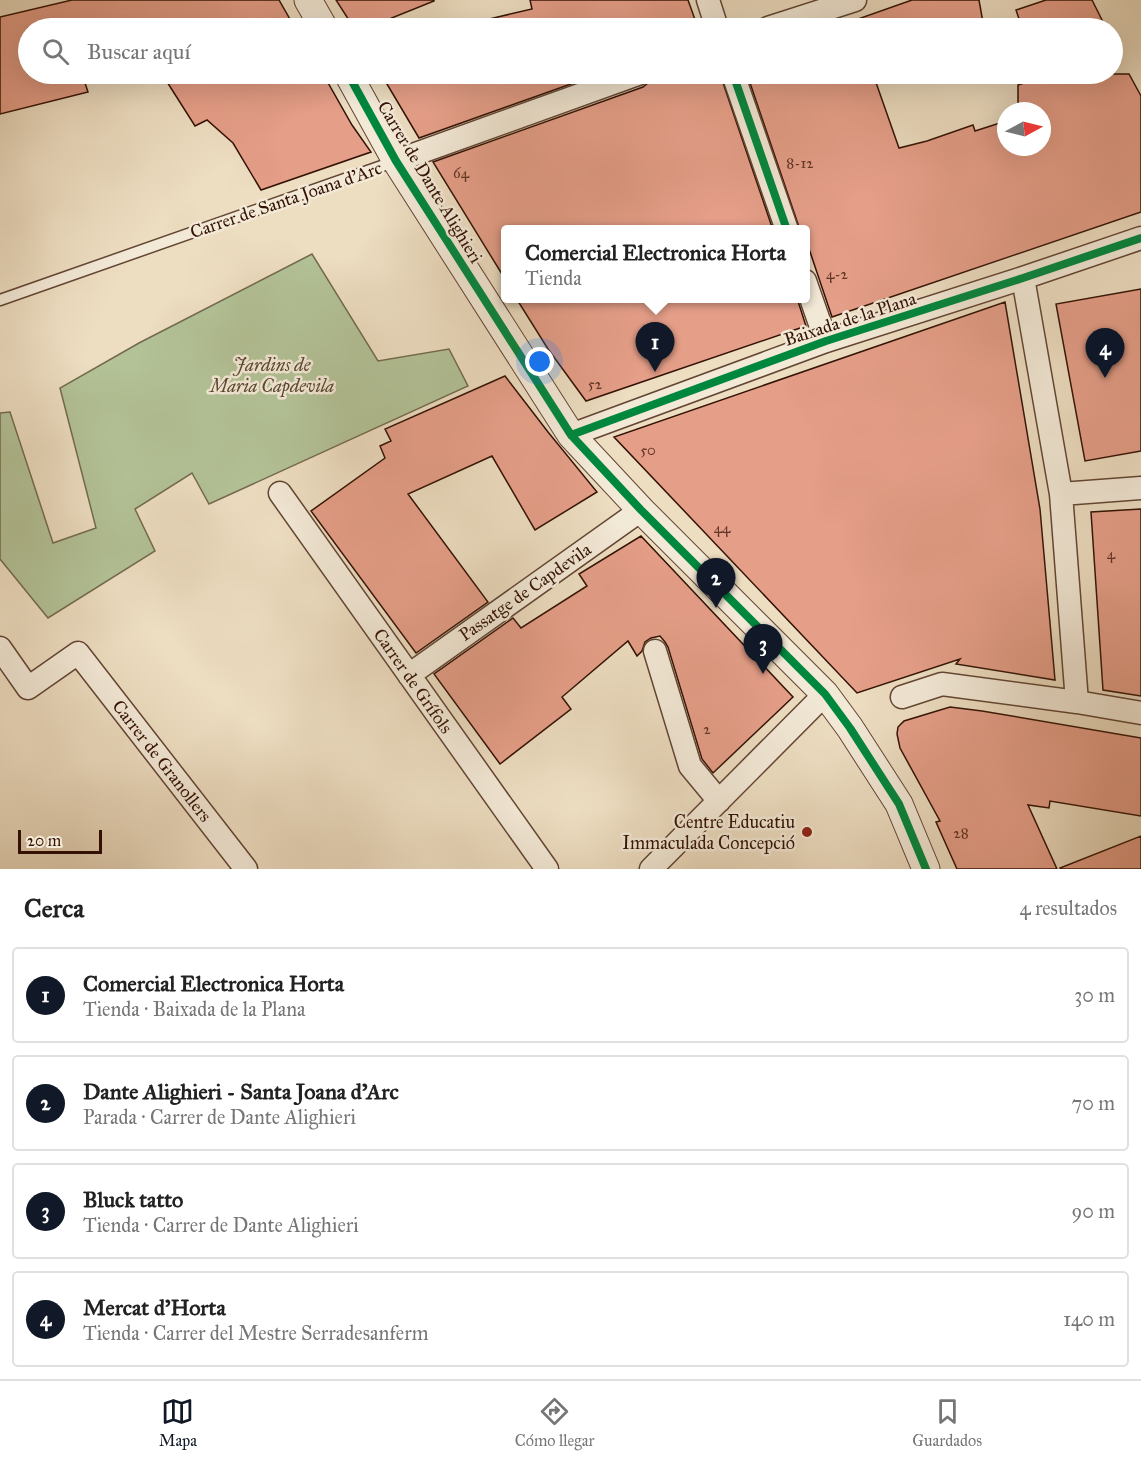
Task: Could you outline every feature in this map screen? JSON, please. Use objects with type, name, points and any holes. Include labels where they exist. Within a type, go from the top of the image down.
[{"type":"street","points":[[308,0],[318,18]]},
{"type":"street","points":[[708,0],[714,18]]},
{"type":"street","points":[[799,18],[855,0]]},
{"type":"street","name":"Carrer de Dante Alighieri","points":[[354,84],[396,161],[571,435],[641,510],[825,693],[899,804],[926,869]]},
{"type":"street","name":"Carrer de Santa Joana d'Arc","points":[[396,161],[610,84]]},
{"type":"street","points":[[736,84],[785,225]]},
{"type":"street","name":"Baixada de la Plana","points":[[571,435],[826,341],[1141,238]]},
{"type":"street","points":[[1023,278],[1061,494],[1077,702]]},
{"type":"street","points":[[810,295],[826,341]]},
{"type":"street","points":[[1061,494],[1141,488]]},
{"type":"street","name":"Carrer de Grífols","points":[[280,493],[547,869]]},
{"type":"street","name":"Passatge de Capdevila","points":[[409,675],[641,510]]},
{"type":"street","name":"Carrer de Granollers","points":[[0,648],[28,688],[78,652],[246,869]]},
{"type":"street","points":[[655,651],[690,766],[719,801]]},
{"type":"street","points":[[902,697],[942,684],[1141,713]]},
{"type":"street","points":[[651,869],[825,693]]},
{"type":"lane","name":"Carrer de Santa Joana d'Arc","points":[[0,300],[396,161]]},
{"type":"green space","name":"Jardins de Maria Capdevila","points":[[312,254],[378,361],[449,349],[468,386],[209,504],[192,473],[135,509],[155,551],[48,618],[0,559],[0,413],[10,412],[53,543],[96,528],[60,388],[139,343]]},
{"type":"building","points":[[72,0],[279,0],[289,18],[18,18],[18,84],[85,84],[88,92],[0,114],[0,17]]},
{"type":"building","points":[[336,0],[434,0],[392,18],[348,18]]},
{"type":"building","points":[[530,0],[688,0],[694,18],[493,18],[532,9]]},
{"type":"building","points":[[912,0],[979,0],[982,18],[861,18]]},
{"type":"building","points":[[1046,0],[1092,0],[1101,18],[1019,18],[1016,10]]},
{"type":"building","points":[[1123,74],[1129,74],[1141,96],[1141,212],[832,317],[810,252],[810,225],[798,225],[750,84],[877,84],[899,148],[973,125],[975,131],[997,124],[997,156],[1051,156],[1051,102],[1018,102],[1018,85],[1123,84]]},
{"type":"building","points":[[168,84],[329,84],[352,125],[371,152],[261,190],[233,143],[207,120],[195,126]]},
{"type":"building","points":[[387,84],[571,84],[419,138]]},
{"type":"building","points":[[647,84],[723,84],[771,225],[501,225],[501,272],[433,162]]},
{"type":"building","points":[[1141,289],[1141,451],[1085,461],[1056,304]]},
{"type":"building","points":[[1005,302],[1040,509],[1055,680],[956,664],[960,659],[857,693],[614,437]]},
{"type":"building","points":[[519,303],[799,303],[806,326],[586,401],[548,349]]},
{"type":"building","points":[[505,376],[597,492],[535,530],[492,456],[408,494],[488,602],[416,653],[311,511],[385,458],[380,446],[391,441],[385,429]]},
{"type":"building","points":[[1141,509],[1141,696],[1103,690],[1091,512]]},
{"type":"building","points":[[641,536],[793,697],[713,773],[702,759],[665,642],[660,636],[651,638],[645,642],[642,651],[637,656],[628,641],[562,697],[571,709],[500,764],[434,674],[513,618],[521,628],[587,586],[579,574]]},
{"type":"building","points":[[950,707],[1141,738],[1141,816],[1050,801],[1049,808],[1028,805],[1057,869],[957,869],[936,822],[940,821],[900,748],[897,734],[898,727],[904,721]]},
{"type":"building","points":[[1141,836],[1141,869],[1060,869],[1060,868]]},
{"type":"cycle path","points":[[354,84],[396,161],[571,435],[641,510],[825,694],[899,804],[926,869]]},
{"type":"cycle path","points":[[736,84],[785,225]]},
{"type":"cycle path","points":[[571,435],[826,341],[1141,238]]},
{"type":"place","name":"Comercial Electronica Horta","points":[[655,372]]},
{"type":"place","name":"Mercat d'Horta","points":[[1105,378]]},
{"type":"place","name":"Dante Alighieri - Santa Joana d'Arc","points":[[716,608]]},
{"type":"place","name":"Bluck tatto","points":[[763,674]]},
{"type":"place","name":"Centre Educatiu Immaculada Concepció","points":[[807,832]]}]
